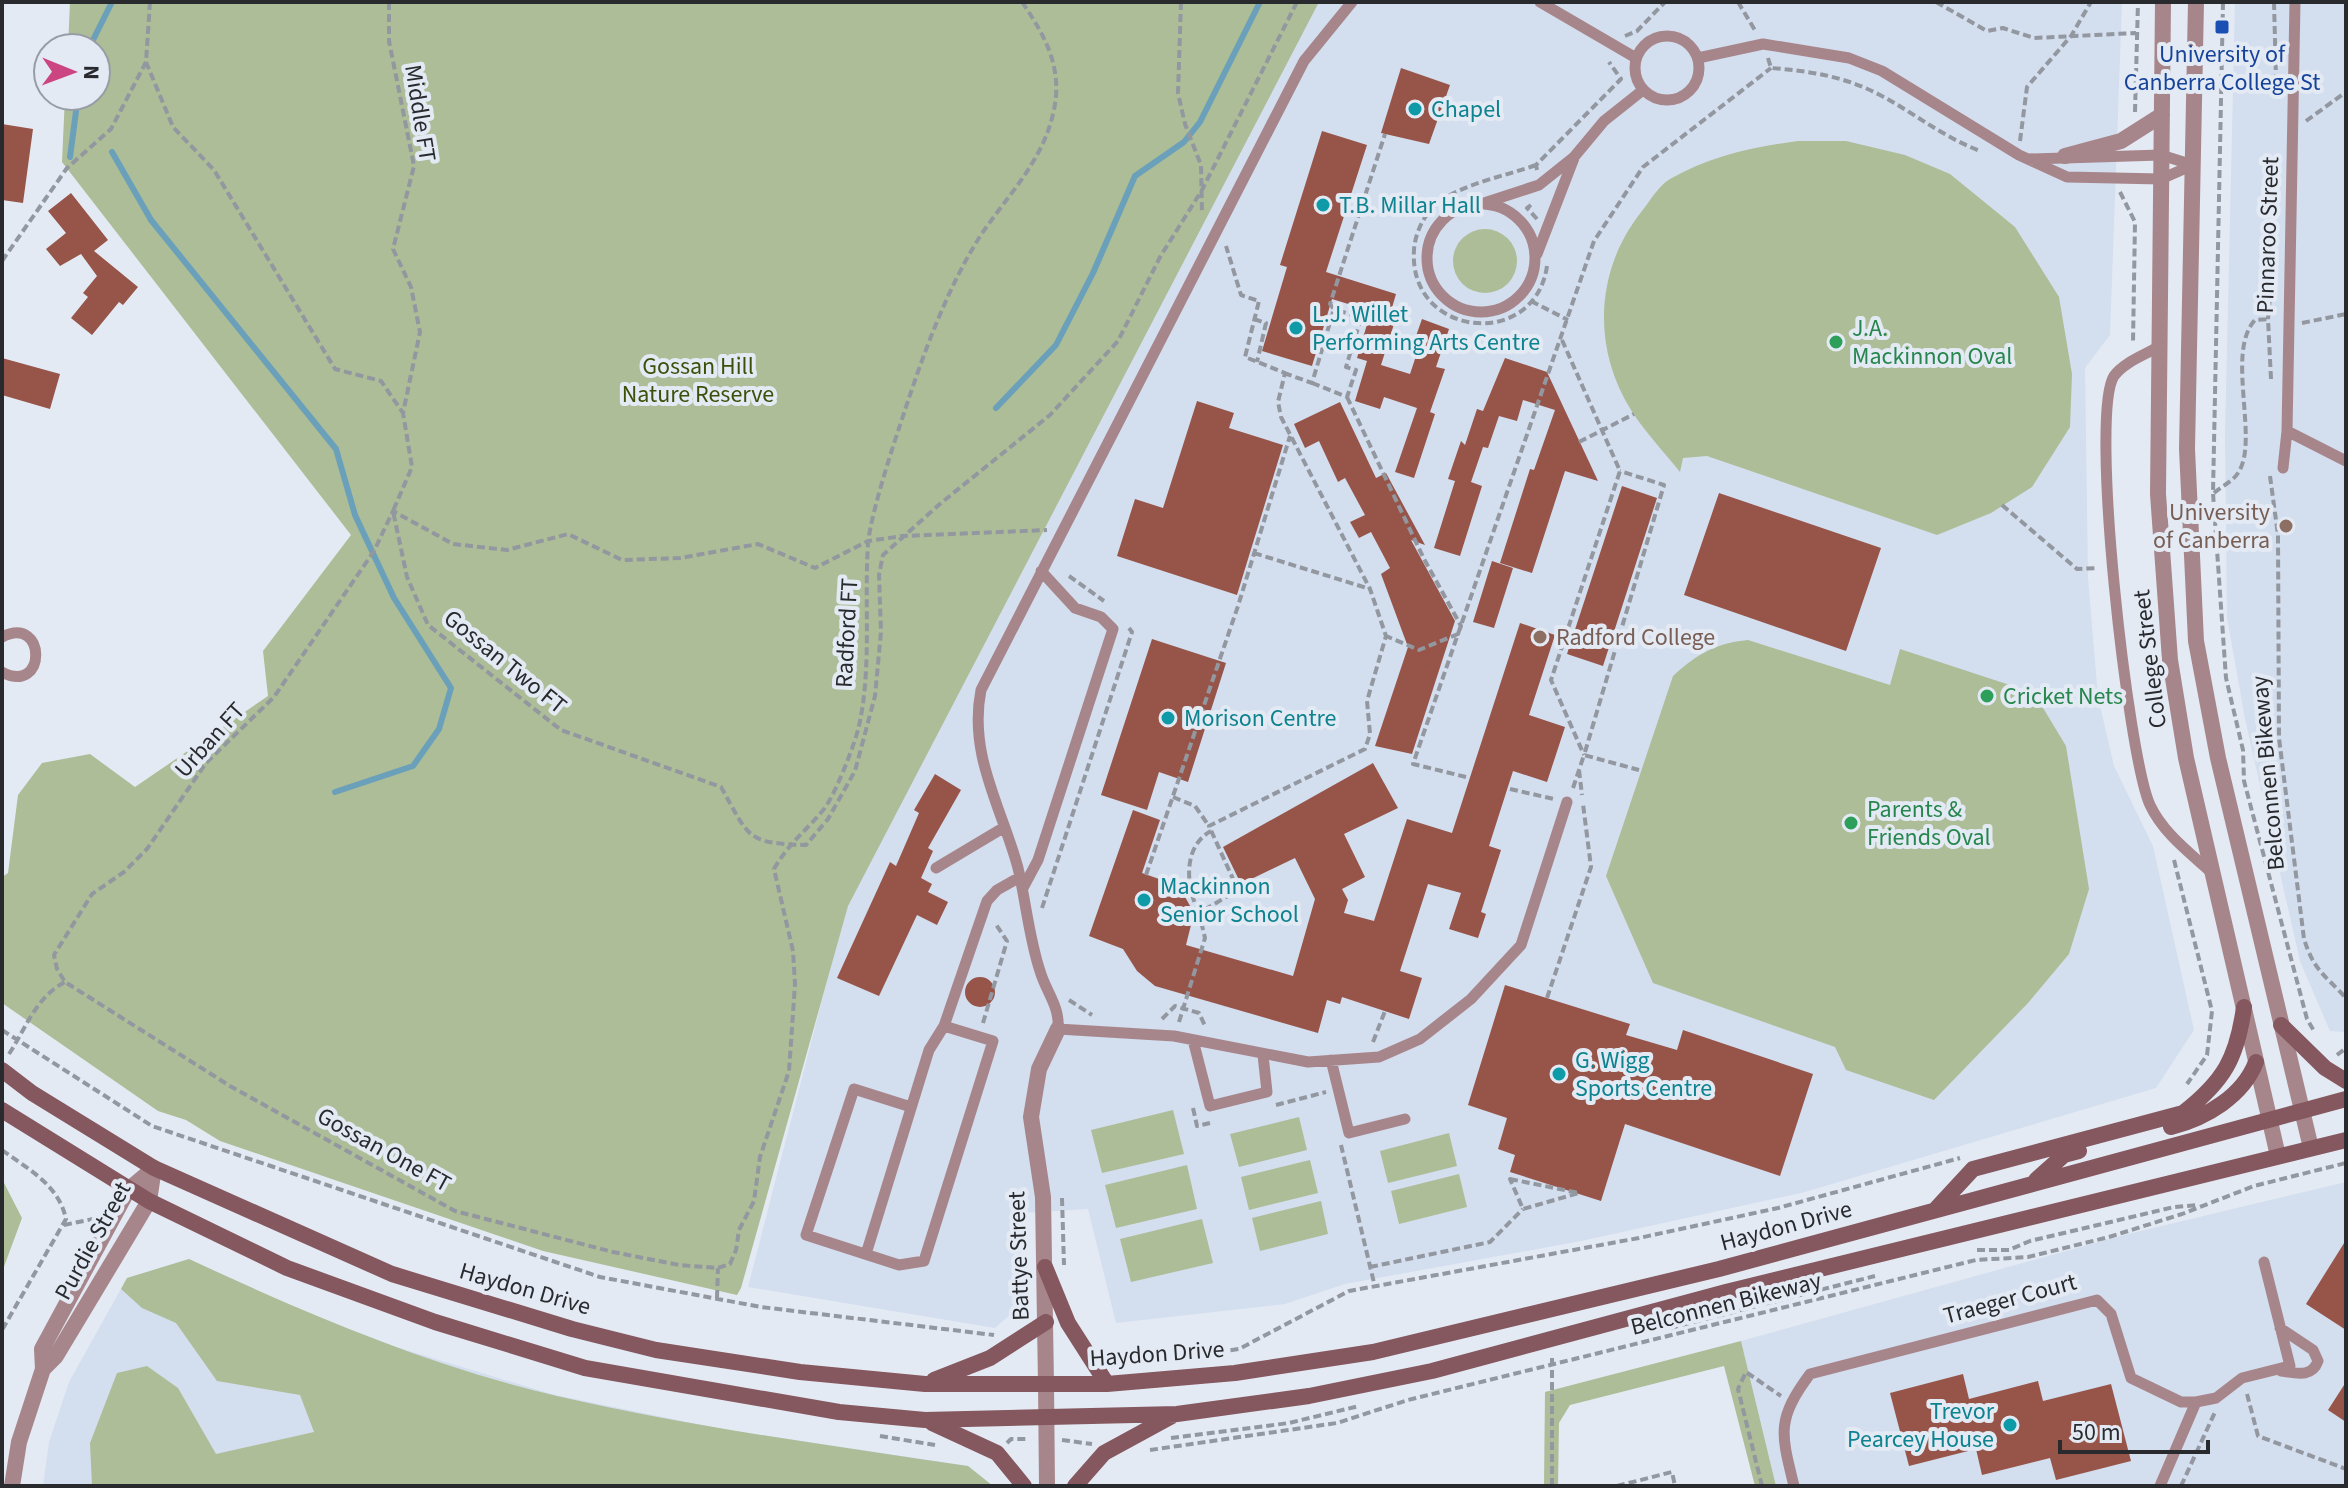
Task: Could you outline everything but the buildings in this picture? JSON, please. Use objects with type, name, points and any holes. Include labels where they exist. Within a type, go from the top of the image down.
[{"type":"main road","points":[[1935,1210],[1973,1169],[2183,1113],[2207,1094],[2228,1068],[2239,1044],[2244,1007]]},
{"type":"main road","points":[[2281,1025],[2325,1068],[2346,1081]]},
{"type":"main road","points":[[2032,1183],[2064,1155],[2190,1122],[2234,1095],[2249,1081],[2256,1062]]},
{"type":"main road","name":"Haydon Drive","points":[[2,1070],[32,1093],[154,1168],[392,1274],[572,1329],[656,1350],[925,1384],[1107,1384],[1235,1373],[1373,1352],[1674,1280],[2346,1099]]},
{"type":"main road","name":"Haydon Drive","points":[[2,1110],[149,1201],[287,1268],[435,1322],[585,1368],[839,1412],[925,1420],[1177,1414],[1309,1396],[1432,1371],[1726,1292],[2346,1140]]},
{"type":"main road","points":[[1045,1267],[1068,1323],[1107,1384]]},
{"type":"main road","points":[[925,1384],[999,1354],[1046,1322]]},
{"type":"main road","points":[[1075,1486],[1104,1453],[1177,1414]]},
{"type":"main road","points":[[925,1420],[997,1453],[1024,1486]]},
{"type":"street","name":"College Street","points":[[2163,2],[2158,494],[2170,660],[2212,873],[2278,1156]]},
{"type":"street","name":"College Street","points":[[2196,2],[2187,449],[2196,641],[2218,758],[2311,1148]]},
{"type":"street","points":[[2065,156],[2121,141],[2162,115]]},
{"type":"street","name":"Battye Street","points":[[1047,1486],[1043,1197],[1031,1117],[1039,1069],[1058,1029]]},
{"type":"street","name":"Purdie Street","points":[[12,1486],[19,1442],[43,1369],[42,1349],[128,1190],[154,1168]]},
{"type":"street","name":"Purdie Street","points":[[43,1369],[56,1356],[149,1201],[154,1168]]},
{"type":"lane","points":[[1352,2],[1304,61],[981,690],[976,713],[979,748],[1021,882],[1040,970],[1058,1011],[1058,1029],[1174,1036],[1263,1055],[1326,1061],[1379,1057],[1420,1039],[1471,999],[1521,945],[1567,802]]},
{"type":"lane","points":[[1540,2],[1636,58]]},
{"type":"lane","name":"Pinnaroo Street","points":[[2283,468],[2287,431],[2295,2]]},
{"type":"lane","points":[[1663,35],[1685,40],[1698,58],[1697,79],[1683,96],[1662,100],[1643,90],[1635,75],[1636,58],[1646,42],[1663,35]]},
{"type":"lane","points":[[1698,58],[1763,44],[1824,52],[1882,71],[2023,157],[2067,177],[2161,179],[2193,165]]},
{"type":"lane","points":[[1574,157],[1544,234],[1531,278],[1521,294],[1507,305],[1489,311],[1471,311],[1453,304],[1439,292],[1429,267],[1431,239],[1451,212],[1539,185],[1574,157],[1604,121],[1643,90]]},
{"type":"lane","points":[[2023,157],[2161,155],[2193,165]]},
{"type":"lane","points":[[1484,204],[1501,207],[1515,216],[1530,236],[1535,261]]},
{"type":"lane","points":[[2160,346],[2123,368],[2112,379],[2108,418],[2111,567],[2133,742],[2151,806],[2174,840],[2212,873]]},
{"type":"lane","points":[[2287,431],[2346,461]]},
{"type":"lane","points":[[866,1254],[929,1050],[944,1026],[987,901],[997,890],[1021,882],[1038,860],[1113,629],[1101,617],[1075,608],[1041,571]]},
{"type":"lane","points":[[2,637],[12,633],[23,634],[32,641],[37,652],[35,663],[28,672],[12,676],[2,672]]},
{"type":"lane","points":[[936,868],[1003,828]]},
{"type":"lane","points":[[911,1107],[854,1089],[806,1235],[899,1265],[924,1261],[993,1041],[944,1026]]},
{"type":"lane","points":[[1193,1040],[1210,1106],[1267,1092],[1263,1055]]},
{"type":"lane","points":[[1326,1061],[1349,1133],[1405,1119]]},
{"type":"lane","points":[[2160,1486],[2196,1402],[2216,1398],[2242,1378],[2290,1366],[2264,1262]]},
{"type":"lane","name":"Traeger Court","points":[[1790,1401],[1810,1374],[2097,1300],[2111,1314],[2131,1378],[2181,1402],[2196,1402]]},
{"type":"lane","points":[[2272,1371],[2307,1373],[2315,1369],[2318,1361],[2313,1350],[2280,1328]]},
{"type":"lane","points":[[1790,1401],[1782,1437],[1794,1486]]},
{"type":"path","points":[[2,261],[67,168],[111,129],[146,62],[150,2]]},
{"type":"path","name":"Middle FT","points":[[389,2],[389,41],[414,166],[393,249],[411,287],[420,332],[403,413]]},
{"type":"path","name":"Radford FT","points":[[718,1268],[730,1264],[739,1230],[754,1201],[760,1157],[789,1071],[794,973],[774,869],[787,845],[826,807],[859,727],[867,624],[868,541],[905,410],[956,279],[980,237],[1021,182],[1047,135],[1054,113],[1055,66],[1047,38],[1022,2]]},
{"type":"path","points":[[1181,2],[1178,93],[1185,124],[1201,165],[1202,213]]},
{"type":"path","points":[[787,845],[806,845],[828,819],[855,771],[875,696],[881,632],[879,575],[883,555],[1050,415],[1118,341],[1160,257],[1202,190],[1297,2]]},
{"type":"path","points":[[1621,34],[1625,36],[1637,31],[1665,2]]},
{"type":"path","points":[[1738,2],[1763,44],[1771,68]]},
{"type":"path","points":[[1936,2],[1987,31],[2003,28],[2034,38],[2137,33]]},
{"type":"path","points":[[2023,157],[2027,87],[2071,36],[2091,2]]},
{"type":"path","points":[[2128,124],[2135,114],[2138,2]]},
{"type":"path","points":[[2223,2],[2213,493],[2226,678],[2243,750],[2244,781],[2307,1019],[2315,1033]]},
{"type":"path","points":[[2274,2],[2276,90]]},
{"type":"path","points":[[1536,165],[1541,199],[1527,208],[1544,234],[1547,270],[1540,290],[1508,319],[1488,324],[1466,323],[1446,315],[1430,301],[1418,283],[1413,262],[1414,241],[1422,221],[1438,203],[1459,192],[1536,165],[1621,79],[1615,66],[1597,54]]},
{"type":"path","points":[[146,62],[173,127],[214,170],[335,369],[381,381],[403,413],[412,467],[393,511],[453,544],[507,550],[568,534],[622,560],[680,558],[758,544],[815,568],[868,541],[903,536],[1061,531]]},
{"type":"path","points":[[1466,777],[1413,764],[1594,241],[1643,167],[1771,68],[1813,71],[1841,78],[1878,94],[1947,139],[1988,154]]},
{"type":"path","points":[[2292,128],[2320,114],[2346,92]]},
{"type":"path","points":[[1347,397],[1356,370],[1346,367],[1361,318],[1334,309],[1330,304],[1385,134]]},
{"type":"path","points":[[2110,193],[2120,197],[2135,222],[2133,347],[2126,351]]},
{"type":"path","points":[[1219,222],[1241,295],[1259,301],[1245,357],[1347,397],[1424,559],[1461,626]]},
{"type":"path","points":[[2271,385],[2268,319],[2273,262]]},
{"type":"path","points":[[1531,301],[1568,320]]},
{"type":"path","points":[[1312,383],[1334,309]]},
{"type":"path","points":[[2287,319],[2305,323],[2346,314]]},
{"type":"path","points":[[1254,319],[1266,323],[1256,361]]},
{"type":"path","points":[[2213,493],[2238,473],[2244,456],[2244,350],[2248,328],[2255,320],[2268,319]]},
{"type":"path","points":[[1561,338],[1620,471],[1551,680],[1584,755]]},
{"type":"path","points":[[1174,1036],[1205,938],[1189,885],[1192,852],[1199,837],[1210,828],[1365,749],[1370,734],[1367,701],[1386,636],[1370,589],[1290,434],[1278,402],[1285,373]]},
{"type":"path","points":[[1579,442],[1634,414]]},
{"type":"path","points":[[1146,875],[1254,552],[1290,434]]},
{"type":"path","points":[[1510,789],[1567,802],[1579,770],[1664,485],[1620,471]]},
{"type":"path","name":"Belconnen Bikeway","points":[[2271,473],[2278,535],[2277,712],[2304,939],[2312,962],[2322,977],[2346,998]]},
{"type":"path","points":[[2002,505],[2077,569],[2111,567]]},
{"type":"path","name":"Gossan Two FT","points":[[393,511],[407,577],[428,625],[561,730],[721,787],[747,833],[772,846],[787,845]]},
{"type":"path","name":"Urban FT","points":[[65,982],[57,969],[54,955],[92,894],[124,872],[147,849],[206,763],[274,697],[374,551],[393,511]]},
{"type":"path","points":[[1254,552],[1370,589]]},
{"type":"path","points":[[1386,636],[1419,650],[1458,634]]},
{"type":"path","points":[[1584,755],[1639,770]]},
{"type":"path","points":[[1547,998],[1591,867],[1579,770]]},
{"type":"path","points":[[1173,797],[1195,806],[1210,828],[1238,890],[1199,913]]},
{"type":"path","points":[[2174,840],[2171,850],[2212,1011],[2207,1055],[2181,1090]]},
{"type":"path","points":[[1046,862],[1058,859]]},
{"type":"path","points":[[1038,891],[1042,921]]},
{"type":"path","points":[[17,1041],[28,1018],[50,989],[65,982]]},
{"type":"path","name":"Gossan One FT","points":[[65,982],[230,1086],[455,1211],[613,1252],[679,1265],[718,1268]]},
{"type":"path","points":[[1063,992],[1079,1007],[1102,1020]]},
{"type":"path","points":[[1151,1024],[1165,1018],[1175,1006],[1199,1013],[1207,1029]]},
{"type":"path","points":[[1361,1044],[1375,1042],[1385,1011]]},
{"type":"path","points":[[2,1032],[152,1126],[600,1277],[717,1299],[1001,1335]]},
{"type":"path","points":[[1326,1061],[1328,1092]]},
{"type":"path","points":[[1339,1136],[1375,1287]]},
{"type":"path","points":[[2,1150],[54,1191],[65,1212],[64,1225],[2,1330]]},
{"type":"path","points":[[1104,1355],[1115,1360],[1139,1360],[1239,1349],[1349,1291],[1639,1238],[1778,1208],[1960,1158]]},
{"type":"path","name":"Belconnen Bikeway","points":[[1142,1453],[1337,1423],[1408,1400],[1976,1260],[2028,1257],[2109,1237],[2182,1214],[2254,1186],[2344,1164]]},
{"type":"path","points":[[1370,1267],[1490,1242],[1523,1209],[1579,1193],[1510,1179],[1523,1209]]},
{"type":"path","points":[[1058,1190],[1064,1203],[1064,1277]]},
{"type":"path","points":[[64,1225],[94,1218],[104,1220]]},
{"type":"path","points":[[717,1299],[718,1268]]},
{"type":"path","points":[[1552,1358],[1552,1486]]},
{"type":"path","points":[[1762,1486],[1738,1389],[1739,1381],[1746,1372],[1756,1382],[1790,1401]]},
{"type":"path","points":[[2242,1378],[2258,1436],[2346,1469]]},
{"type":"path","points":[[2181,1486],[2217,1409]]},
{"type":"path","points":[[1617,1486],[1672,1472],[1675,1486]]},
{"type":"shaded area","name":"Radford College","points":[[1317,2],[2122,2],[2110,335],[2085,368],[2088,577],[2098,697],[2114,766],[2153,846],[2194,1030],[2156,1088],[1805,1192],[1581,1241],[1345,1284],[1285,1304],[1116,1323],[1088,1209],[1022,1213],[1020,1306],[995,1328],[748,1287],[846,907]]},
{"type":"shaded area","name":"University of Canberra","points":[[2235,2],[2346,2],[2346,1032],[2330,1031],[2300,961],[2245,719],[2227,617],[2225,436]]},
{"type":"shaded area","points":[[2346,1182],[2346,1486],[1776,1486],[1741,1341],[2120,1236]]},
{"type":"shaded area","points":[[189,1259],[289,1305],[393,1346],[555,1395],[722,1429],[968,1466],[993,1486],[43,1486],[49,1442],[69,1382],[127,1278]]},
{"type":"green space","name":"Gossan Hill Nature Reserve","points":[[70,2],[1319,2],[848,906],[737,1295],[543,1251],[220,1141],[186,1120],[158,1111],[2,1003],[2,877],[8,873],[18,795],[42,763],[90,754],[135,787],[268,696],[263,651],[351,535],[62,162],[64,112],[112,112],[112,32],[69,32]]},
{"type":"green space","name":"J.A. Mackinnon Oval","points":[[1798,141],[1846,141],[1905,155],[1950,174],[2015,227],[2059,297],[2072,374],[2070,427],[2032,487],[1991,513],[1937,535],[1707,456],[1683,458],[1680,472],[1636,418],[1618,385],[1609,360],[1605,334],[1604,308],[1608,282],[1615,257],[1627,233],[1651,198],[1666,182],[1701,164],[1749,150]]},
{"type":"green space","points":[[1485,229],[1497,231],[1508,238],[1515,249],[1515,273],[1508,284],[1497,291],[1485,293],[1473,291],[1462,284],[1455,273],[1453,261],[1455,249],[1462,238],[1473,231]]},
{"type":"green space","name":"Parents & Friends Oval","points":[[1748,640],[1890,685],[1900,649],[2034,693],[2066,746],[2089,889],[2069,954],[2028,1003],[1934,1100],[1846,1070],[1835,1047],[1653,983],[1606,876],[1673,676],[1708,651]]},
{"type":"green space","points":[[1173,1110],[1184,1154],[1102,1173],[1091,1130]]},
{"type":"green space","points":[[1299,1117],[1307,1150],[1239,1167],[1230,1134]]},
{"type":"green space","points":[[1449,1133],[1457,1166],[1388,1183],[1380,1151]]},
{"type":"green space","points":[[1310,1160],[1318,1193],[1249,1210],[1241,1177]]},
{"type":"green space","points":[[1187,1165],[1197,1209],[1116,1228],[1105,1185]]},
{"type":"green space","points":[[1459,1174],[1467,1207],[1399,1224],[1391,1191]]},
{"type":"green space","points":[[2,1179],[22,1218],[2,1272]]},
{"type":"green space","points":[[1321,1201],[1328,1234],[1260,1251],[1252,1218]]},
{"type":"green space","points":[[1202,1219],[1213,1263],[1131,1282],[1120,1239]]},
{"type":"green space","points":[[189,1259],[369,1337],[509,1384],[711,1426],[968,1466],[993,1486],[92,1486],[90,1443],[117,1373],[147,1366],[178,1388],[216,1454],[314,1432],[300,1395],[217,1381],[176,1323],[142,1308],[121,1289],[127,1278]]},
{"type":"green space","points":[[1741,1341],[1776,1486],[1755,1486],[1724,1366],[1570,1405],[1559,1423],[1558,1486],[1544,1486],[1545,1392]]},
{"type":"waterway","points":[[97,32],[112,2]]},
{"type":"waterway","points":[[996,408],[1056,345],[1093,273],[1135,176],[1184,142],[1200,122],[1260,2]]},
{"type":"waterway","points":[[70,157],[76,112]]},
{"type":"waterway","points":[[112,152],[151,220],[336,449],[355,515],[394,598],[451,688],[439,729],[413,766],[335,792]]},
{"type":"place","name":"University of Canberra College St","points":[[2222,27]]},
{"type":"place","name":"Chapel","points":[[1415,109]]},
{"type":"place","name":"T.B. Millar Hall","points":[[1323,205]]},
{"type":"place","name":"L.J. Willet Performing Arts Centre","points":[[1296,328]]},
{"type":"place","name":"J.A. Mackinnon Oval","points":[[1836,342]]},
{"type":"place","name":"University of Canberra","points":[[2286,526]]},
{"type":"place","name":"Radford College","points":[[1540,637]]},
{"type":"place","name":"Cricket Nets","points":[[1987,696]]},
{"type":"place","name":"Morison Centre","points":[[1168,718]]},
{"type":"place","name":"Parents & Friends Oval","points":[[1851,823]]},
{"type":"place","name":"Mackinnon Senior School","points":[[1144,900]]},
{"type":"place","name":"G. Wigg Sports Centre","points":[[1559,1074]]},
{"type":"place","name":"Trevor Pearcey House","points":[[2010,1425]]}]
